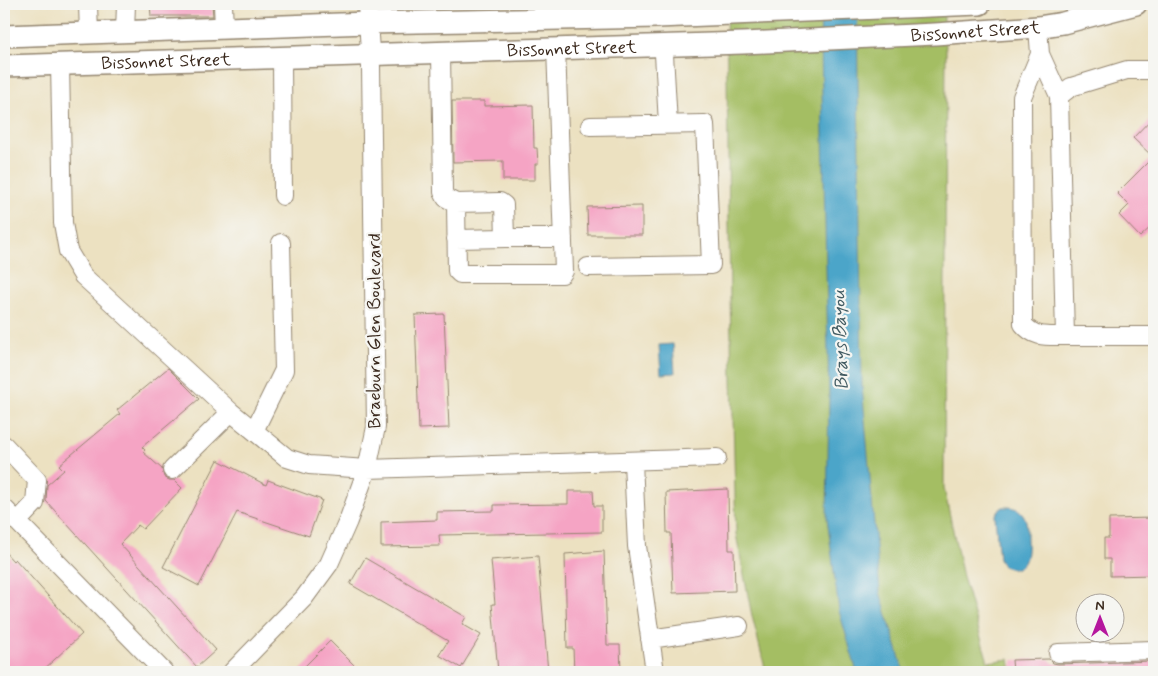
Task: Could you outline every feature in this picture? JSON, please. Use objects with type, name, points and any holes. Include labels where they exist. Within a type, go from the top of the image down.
[{"type":"main road","name":"Bissonnet Street","points":[[4,36],[224,29],[367,13],[656,10],[744,13],[980,4]]},
{"type":"main road","name":"Bissonnet Street","points":[[4,66],[743,43],[925,35],[1038,27],[1090,10],[1136,4]]},
{"type":"main road","points":[[656,10],[660,45]]},
{"type":"main road","points":[[146,32],[146,62]]},
{"type":"street","points":[[88,4],[89,34]]},
{"type":"street","points":[[125,32],[126,4]]},
{"type":"street","points":[[222,4],[224,29]]},
{"type":"street","name":"Braeburn Glen Boulevard","points":[[232,672],[304,598],[329,564],[348,521],[367,469],[376,427],[370,55],[367,13]]},
{"type":"street","points":[[1038,27],[1040,54],[1059,96],[1065,336]]},
{"type":"street","points":[[660,45],[664,54],[668,124]]},
{"type":"street","points":[[456,203],[457,271],[460,274],[562,274],[564,271],[556,48]]},
{"type":"street","points":[[441,52],[443,192],[446,198],[456,203],[500,202],[504,205],[505,238]]},
{"type":"street","points":[[1040,54],[1022,97],[1023,324],[1029,331],[1040,336],[1154,336]]},
{"type":"street","points":[[282,58],[284,196]]},
{"type":"street","points":[[60,64],[63,223],[68,251],[83,276],[231,412],[287,458],[309,465],[367,469],[717,458]]},
{"type":"street","points":[[1059,96],[1072,87],[1127,70],[1154,70]]},
{"type":"street","points":[[588,267],[711,265],[705,124],[590,126]]},
{"type":"street","points":[[456,239],[563,238]]},
{"type":"street","points":[[254,431],[284,370],[281,243]]},
{"type":"street","points":[[172,470],[231,412]]},
{"type":"street","points":[[4,444],[37,480],[35,503],[17,522]]},
{"type":"street","points":[[633,462],[637,546],[655,672]]},
{"type":"street","points":[[4,508],[164,672]]},
{"type":"street","points":[[650,639],[739,626]]},
{"type":"street","points":[[1058,653],[1154,650]]},
{"type":"green space","points":[[726,4],[943,6],[946,48],[944,488],[963,577],[988,662],[1009,659],[1011,672],[766,672],[752,616],[736,534],[730,299]]},
{"type":"water","name":"Brays Bayou","points":[[820,4],[857,4],[862,386],[880,592],[904,672],[857,672],[839,611],[827,518],[829,397]]},
{"type":"water","points":[[673,344],[675,373],[661,374],[659,345]]},
{"type":"water","points":[[1003,507],[1019,510],[1026,521],[1026,558],[1024,563],[1017,568],[1003,566],[999,559],[995,516]]},
{"type":"building","points":[[150,4],[212,4],[213,16],[151,16]]},
{"type":"building","points":[[452,101],[484,101],[484,106],[533,105],[534,148],[537,148],[538,164],[535,164],[535,180],[503,180],[503,161],[453,162]]},
{"type":"building","points":[[1154,116],[1154,224],[1140,237],[1119,215],[1129,205],[1117,193],[1153,157],[1133,138]]},
{"type":"building","points":[[642,206],[642,235],[588,235],[587,207]]},
{"type":"building","points":[[444,314],[449,428],[419,429],[415,315]]},
{"type":"building","points":[[168,368],[199,399],[142,447],[145,450],[143,452],[162,469],[164,477],[174,480],[182,488],[143,529],[138,525],[120,544],[216,650],[197,667],[46,501],[47,485],[64,470],[59,465],[120,414],[117,410]]},
{"type":"building","points":[[218,460],[266,485],[268,480],[322,500],[309,536],[237,512],[199,586],[163,567]]},
{"type":"building","points":[[728,489],[729,550],[734,550],[735,591],[673,593],[671,533],[667,533],[666,492]]},
{"type":"building","points":[[568,491],[593,491],[594,506],[602,506],[602,532],[439,535],[440,546],[381,547],[381,522],[437,520],[437,512],[494,511],[494,505],[568,504]]},
{"type":"building","points":[[1154,518],[1154,575],[1110,576],[1110,559],[1104,559],[1104,538],[1109,538],[1109,519]]},
{"type":"building","points":[[4,551],[13,561],[15,559],[82,634],[41,672],[4,672]]},
{"type":"building","points":[[604,551],[607,645],[620,645],[621,672],[574,672],[573,648],[567,648],[565,554]]},
{"type":"building","points":[[538,556],[548,672],[498,672],[492,604],[495,604],[491,560]]},
{"type":"building","points":[[365,558],[466,617],[462,624],[481,635],[461,668],[439,655],[448,641],[350,584]]},
{"type":"building","points":[[330,641],[361,672],[299,672]]},
{"type":"building","points":[[1049,659],[1053,663],[1058,664],[1154,661],[1154,671],[1013,672],[1012,660]]}]
